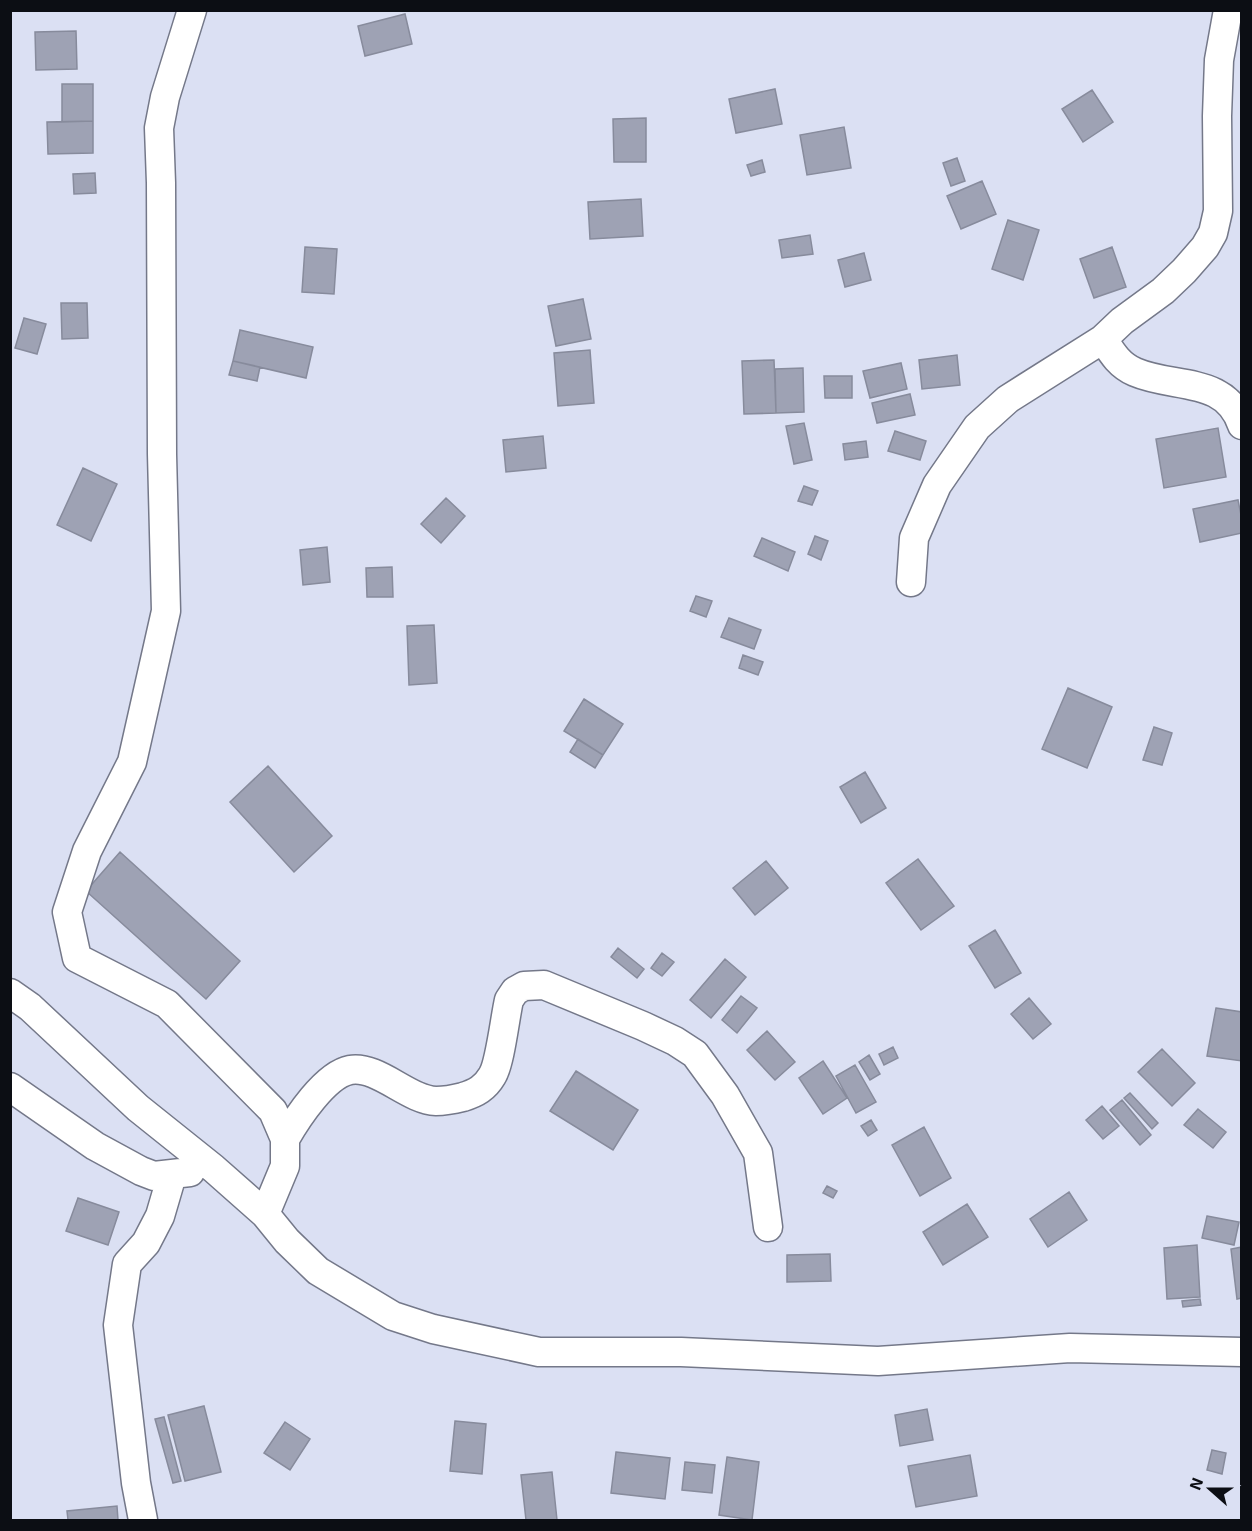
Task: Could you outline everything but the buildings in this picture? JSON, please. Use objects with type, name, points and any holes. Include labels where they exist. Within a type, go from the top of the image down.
[{"type":"street","points":[[192,10],[165,98],[159,128],[166,611],[132,762],[87,851],[67,912],[77,958],[167,1004],[273,1111],[285,1139],[285,1166],[265,1214]]},
{"type":"street","points":[[911,582],[914,538],[937,485],[977,427],[1008,399],[1103,339],[1122,321],[1163,291],[1205,247],[1213,233],[1218,211],[1217,116],[1220,60],[1228,10]]},
{"type":"street","points":[[1103,339],[1117,360],[1134,372],[1170,382],[1207,388],[1218,393],[1231,404],[1242,425]]},
{"type":"street","points":[[285,1139],[300,1113],[316,1095],[334,1078],[349,1070],[362,1070],[417,1096],[435,1101],[460,1098],[479,1092],[493,1075],[509,1000],[515,991],[524,986],[544,985],[643,1026],[675,1041],[695,1054],[725,1095],[758,1153],[768,1227]]},
{"type":"street","points":[[10,993],[30,1007],[138,1108],[213,1168],[265,1214],[287,1241],[318,1270],[393,1316],[433,1329],[539,1352],[681,1352],[878,1361],[1070,1348],[1242,1352]]},
{"type":"street","points":[[10,1087],[120,1161],[154,1176],[213,1168]]},
{"type":"street","points":[[143,1521],[136,1483],[118,1325],[127,1264],[146,1243],[160,1216],[172,1175]]}]
